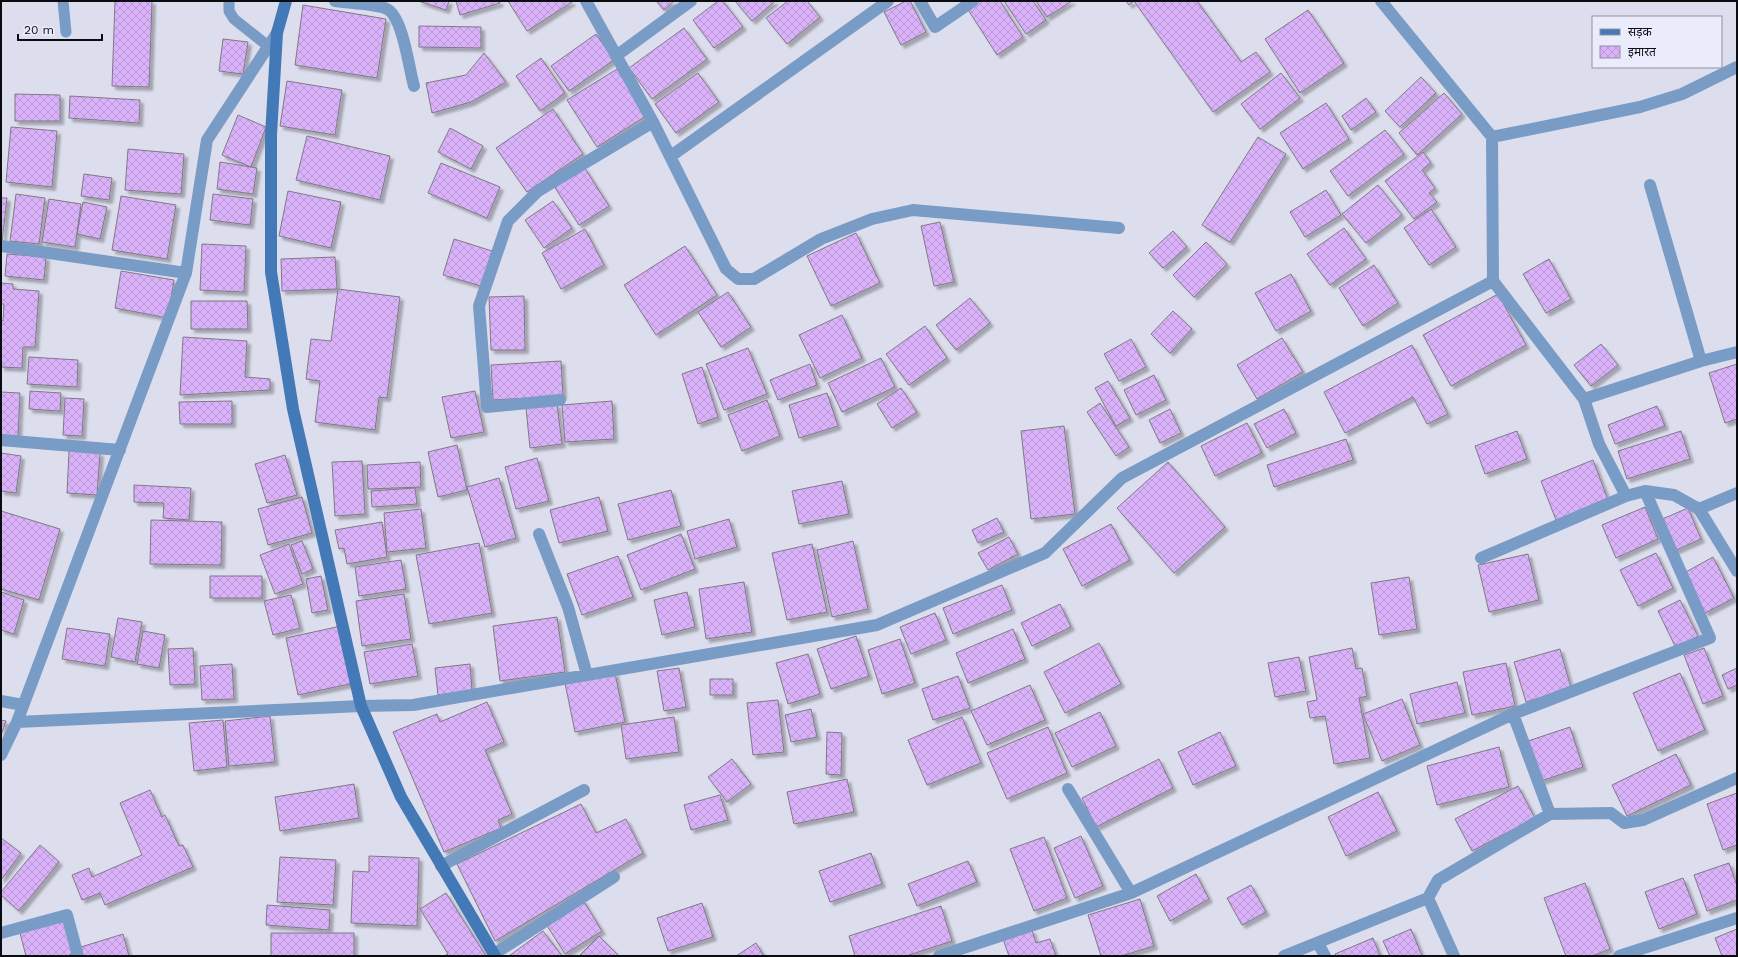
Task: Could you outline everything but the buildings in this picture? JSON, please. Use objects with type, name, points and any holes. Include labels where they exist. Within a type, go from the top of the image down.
[{"type":"main road","points":[[286,1],[277,33],[271,135],[271,272],[293,409],[361,706],[401,797],[494,955]]},
{"type":"street","points":[[335,1],[386,8],[394,14],[400,26],[414,86]]},
{"type":"street","points":[[586,1],[653,122],[726,269],[738,279],[754,279],[822,239],[872,219],[913,210],[1119,228]]},
{"type":"street","points":[[616,56],[691,1]]},
{"type":"street","points":[[670,156],[888,1]]},
{"type":"street","points":[[920,1],[935,27],[973,1]]},
{"type":"street","points":[[1381,1],[1492,137],[1493,281],[1584,399],[1599,444],[1626,496]]},
{"type":"street","points":[[1,755],[17,722],[186,273],[207,140],[277,33]]},
{"type":"street","points":[[1492,137],[1640,107],[1682,94],[1737,67]]},
{"type":"street","points":[[560,400],[487,407],[479,306],[508,221],[538,191],[653,122]]},
{"type":"street","points":[[1650,186],[1701,361]]},
{"type":"street","points":[[1,246],[186,273]]},
{"type":"street","points":[[17,722],[361,706],[413,705],[877,625],[1045,553],[1122,478],[1493,281]]},
{"type":"street","points":[[1584,399],[1701,361],[1737,352]]},
{"type":"street","points":[[1,440],[120,450]]},
{"type":"street","points":[[939,956],[1131,893],[1513,714],[1710,638],[1644,491]]},
{"type":"street","points":[[1481,558],[1626,496],[1644,491],[1674,495],[1699,509],[1737,571]]},
{"type":"street","points":[[1699,509],[1737,493]]},
{"type":"street","points":[[539,534],[568,607],[587,675]]},
{"type":"street","points":[[1,701],[23,705]]},
{"type":"street","points":[[1513,714],[1550,814]]},
{"type":"street","points":[[1284,956],[1428,898],[1438,880],[1550,814],[1611,813],[1624,823],[1643,820],[1737,778]]},
{"type":"street","points":[[1068,789],[1131,893]]},
{"type":"street","points":[[441,866],[584,790]]},
{"type":"street","points":[[494,955],[614,877]]},
{"type":"street","points":[[1428,898],[1454,956]]},
{"type":"street","points":[[1,933],[67,914],[78,956]]},
{"type":"street","points":[[1619,956],[1737,918]]},
{"type":"street","points":[[1318,943],[1325,956]]},
{"type":"lane","points":[[63,1],[66,32]]},
{"type":"lane","points":[[229,1],[229,11],[234,19],[268,46]]}]
